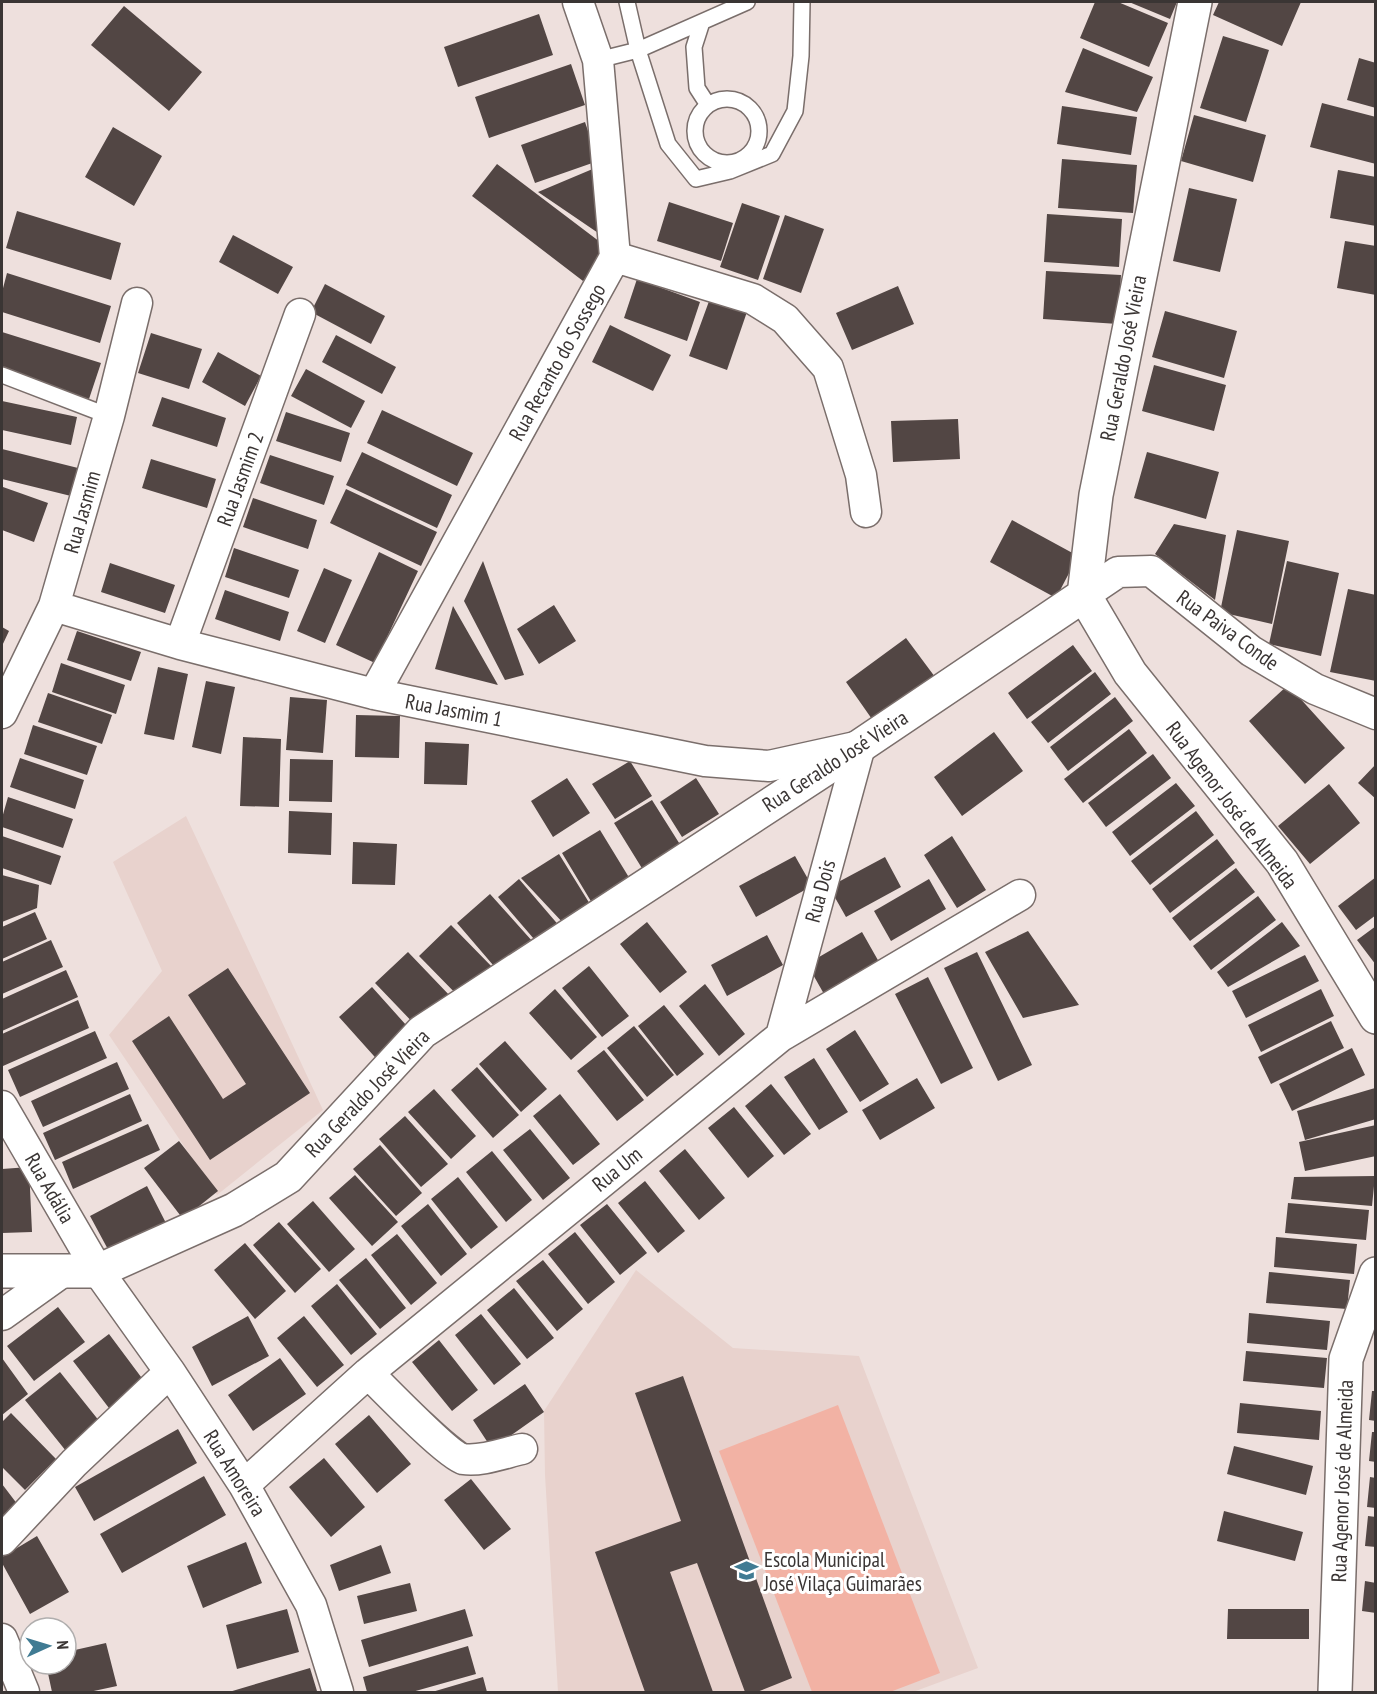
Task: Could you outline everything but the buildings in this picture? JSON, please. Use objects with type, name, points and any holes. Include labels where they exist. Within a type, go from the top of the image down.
[{"type":"street","points":[[578,2],[598,60],[615,257],[753,299],[785,319],[828,369],[861,475],[866,512]]},
{"type":"street","name":"Rua Geraldo José Vieira","points":[[98,1271],[234,1210],[288,1177],[422,1032],[860,746],[1084,595],[1096,495],[1195,2]]},
{"type":"street","name":"Rua Recanto do Sossego","points":[[374,694],[615,257]]},
{"type":"street","name":"Rua Jasmim","points":[[2,712],[54,606],[110,416],[137,303]]},
{"type":"street","name":"Rua Jasmim 2","points":[[180,644],[300,314]]},
{"type":"street","name":"Rua Paiva Conde","points":[[1084,595],[1118,572],[1150,571],[1251,651],[1315,689],[1376,714]]},
{"type":"street","name":"Rua Agenor José de Almeida","points":[[1084,595],[1130,673],[1281,862],[1376,1017]]},
{"type":"street","name":"Rua Jasmim 1","points":[[54,606],[180,644],[374,694],[705,761],[770,766],[860,746]]},
{"type":"street","name":"Rua Dois","points":[[781,1036],[860,746]]},
{"type":"street","name":"Rua Um","points":[[244,1485],[368,1373],[781,1036],[1020,895]]},
{"type":"street","name":"Rua Adália","points":[[2,1106],[98,1271]]},
{"type":"street","points":[[2,1315],[65,1270]]},
{"type":"street","points":[[2,1271],[98,1271]]},
{"type":"street","name":"Rua Amoreira","points":[[98,1271],[170,1372],[244,1485],[311,1605],[338,1692]]},
{"type":"street","name":"Rua Agenor José de Almeida","points":[[1335,1692],[1346,1359],[1376,1274]]},
{"type":"street","points":[[2,1540],[74,1463],[170,1372]]},
{"type":"street","points":[[368,1373],[460,1459],[474,1459],[522,1449]]},
{"type":"street","points":[[2,1638],[24,1692]]},
{"type":"lane","points":[[627,2],[638,50],[668,144],[696,179],[730,171],[772,154],[795,111],[801,56],[802,2]]},
{"type":"lane","points":[[598,60],[638,50],[747,2]]},
{"type":"lane","points":[[702,22],[694,47],[697,88],[708,105]]},
{"type":"lane","points":[[727,99],[737,100],[753,112],[757,121],[757,141],[745,157],[724,162],[705,153],[698,144],[695,134],[696,123],[700,112],[708,105],[727,99]]},
{"type":"lane","points":[[2,375],[110,416]]},
{"type":"shaded area","points":[[186,816],[323,1110],[217,1195],[109,1035],[162,971],[113,862]]},
{"type":"shaded area","name":"Escola Municipal José Vilaça Guimarães","points":[[636,1270],[733,1348],[859,1356],[978,1668],[913,1692],[558,1692],[545,1475],[544,1411]]},
{"type":"shaded area","points":[[838,1405],[940,1673],[890,1692],[812,1692],[719,1451]]},
{"type":"place","name":"Escola Municipal José Vilaça Guimarães","points":[[746,1571]]}]
